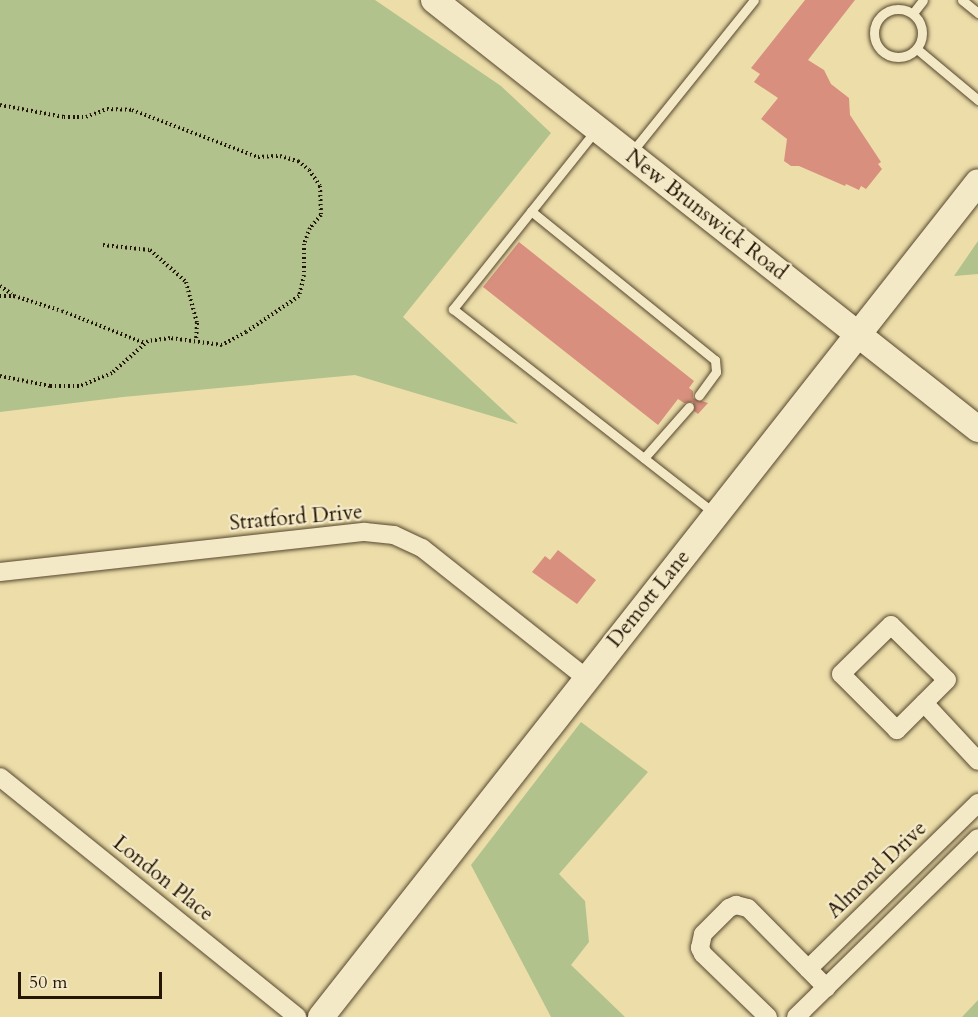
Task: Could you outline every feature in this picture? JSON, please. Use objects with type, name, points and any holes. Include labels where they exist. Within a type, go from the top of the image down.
[{"type":"street","name":"New Brunswick Road","points":[[434,0],[978,429]]},
{"type":"street","name":"Demott Lane","points":[[321,1017],[586,678],[860,336],[978,182]]},
{"type":"street","name":"Stratford Drive","points":[[0,572],[365,532],[394,535],[422,548],[586,678]]},
{"type":"street","points":[[891,625],[947,680],[924,703],[897,730],[841,674],[891,625]]},
{"type":"street","points":[[924,703],[978,761]]},
{"type":"street","name":"London Place","points":[[0,777],[297,1017]]},
{"type":"street","name":"Almond Drive","points":[[808,969],[978,803]]},
{"type":"street","points":[[796,1017],[978,838]]},
{"type":"street","points":[[768,1017],[703,954],[700,948],[703,934],[729,908],[744,905],[827,988]]},
{"type":"lane","points":[[629,155],[754,0]]},
{"type":"lane","points":[[913,13],[923,0]]},
{"type":"lane","points":[[962,0],[978,14]]},
{"type":"lane","points":[[890,10],[906,10],[913,13],[922,26],[921,42],[917,49],[903,57],[887,55],[876,44],[874,36],[878,21],[890,10]]},
{"type":"lane","points":[[917,49],[978,100]]},
{"type":"lane","points":[[596,129],[453,309],[716,515]]},
{"type":"lane","points":[[531,211],[715,360],[716,372],[699,396]]},
{"type":"lane","points":[[644,458],[689,407]]},
{"type":"path","points":[[0,105],[64,117],[86,117],[107,109],[132,110],[258,157],[280,156],[298,161],[309,170],[320,186],[321,215],[310,228],[304,244],[304,274],[299,296],[222,345],[170,338],[144,343],[62,311],[14,296],[0,296]]},
{"type":"path","points":[[103,245],[150,250],[186,282],[197,323],[196,340]]},
{"type":"path","points":[[0,286],[14,296]]},
{"type":"path","points":[[0,376],[50,386],[79,386],[112,373],[144,343]]},
{"type":"green space","points":[[0,0],[375,0],[501,86],[551,133],[403,317],[518,424],[355,375],[123,397],[0,412]]},
{"type":"green space","points":[[978,241],[978,274],[954,276]]},
{"type":"green space","points":[[581,722],[648,772],[559,874],[585,901],[589,942],[571,965],[625,1017],[551,1017],[471,865]]},
{"type":"green space","points":[[978,1000],[978,1017],[962,1017]]},
{"type":"building","points":[[805,0],[855,0],[808,60],[824,70],[831,84],[849,98],[850,115],[881,162],[878,164],[882,169],[866,189],[861,186],[859,190],[846,184],[845,186],[799,166],[791,166],[784,161],[787,139],[761,119],[778,98],[754,82],[760,74],[751,68]]},
{"type":"building","points":[[519,242],[694,381],[689,388],[693,391],[693,398],[708,403],[698,414],[694,411],[693,402],[684,403],[678,399],[658,425],[483,287]]},
{"type":"building","points":[[558,550],[596,580],[577,604],[532,572],[545,556],[550,560]]}]
